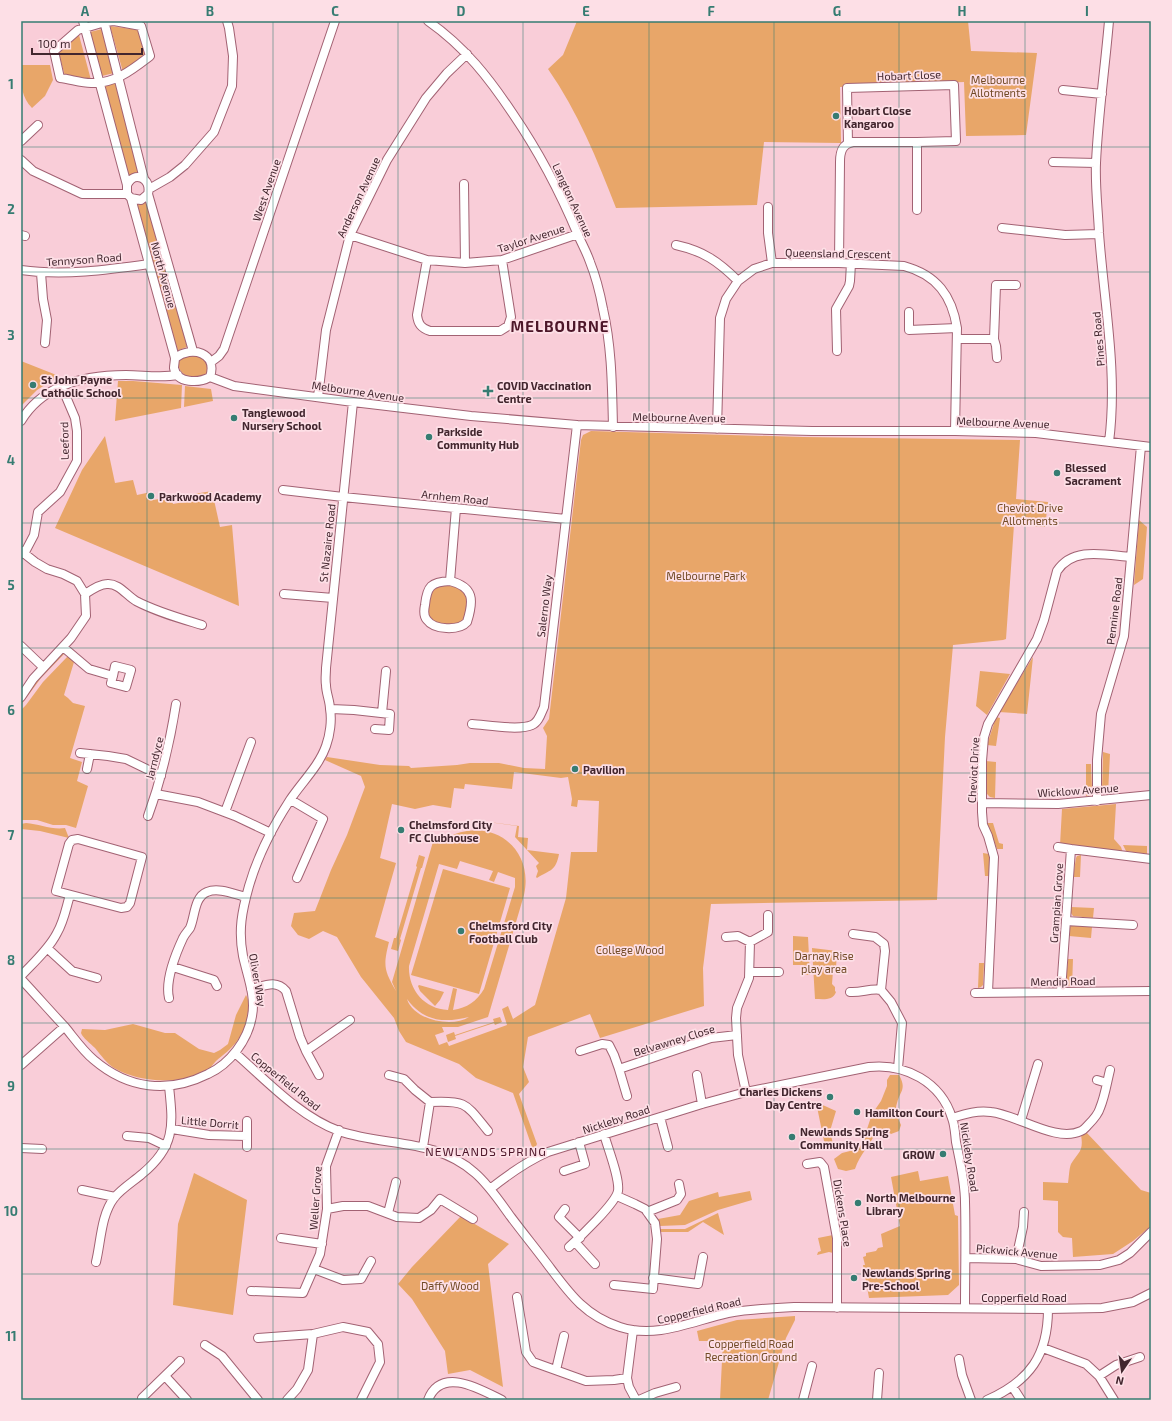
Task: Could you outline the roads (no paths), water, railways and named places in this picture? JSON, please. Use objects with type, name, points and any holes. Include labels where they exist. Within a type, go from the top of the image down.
[{"type":"street","points":[[114,21],[141,26],[150,56],[126,74],[100,82],[91,83],[60,78],[54,51],[84,24],[114,21]]},
{"type":"street","points":[[21,160],[34,171],[82,194],[129,192],[141,200],[149,191],[185,165],[214,132],[232,86],[233,56],[227,21]]},
{"type":"street","name":"West Avenue","points":[[211,362],[219,356],[224,349],[335,21]]},
{"type":"street","name":"Langton Avenue","points":[[428,21],[438,24],[494,85],[537,151],[578,234],[590,262],[607,327],[611,368],[613,427]]},
{"type":"street","name":"Pines Road","points":[[1109,442],[1113,393],[1099,234],[1096,164],[1110,21]]},
{"type":"street","name":"North Avenue","points":[[104,22],[144,179],[148,184],[193,351]]},
{"type":"street","name":"North Avenue","points":[[84,24],[175,358]]},
{"type":"street","name":"Anderson Avenue","points":[[318,397],[326,330],[350,235],[387,160],[426,98],[447,73],[467,54]]},
{"type":"street","name":"Hobart Close","points":[[839,263],[841,150],[848,143],[956,141],[954,84],[847,88],[848,143]]},
{"type":"street","points":[[1063,90],[1102,94]]},
{"type":"street","points":[[21,141],[38,125]]},
{"type":"street","points":[[917,142],[917,210]]},
{"type":"street","points":[[1053,162],[1096,164]]},
{"type":"street","points":[[129,192],[131,179],[144,179]]},
{"type":"street","points":[[464,184],[465,263]]},
{"type":"street","points":[[768,207],[768,233],[772,262]]},
{"type":"street","points":[[1002,228],[1065,235],[1099,234]]},
{"type":"street","name":"Taylor Avenue","points":[[350,235],[427,260],[465,263],[502,260],[578,234]]},
{"type":"street","points":[[676,245],[696,251],[713,259],[738,280]]},
{"type":"street","points":[[427,260],[417,316],[420,326],[430,331],[500,331],[508,326],[511,317],[502,260]]},
{"type":"street","name":"Queensland Crescent","points":[[717,429],[720,318],[726,299],[738,280],[754,269],[772,262],[851,263],[904,266],[914,268],[928,275],[942,288],[950,301],[955,314],[957,328],[955,430]]},
{"type":"street","points":[[836,351],[836,309],[849,286],[851,263]]},
{"type":"street","name":"Tennyson Road","points":[[21,270],[41,273],[107,270],[149,264]]},
{"type":"street","points":[[41,273],[43,299],[47,320],[45,342]]},
{"type":"street","points":[[997,358],[994,339],[996,285],[1016,285]]},
{"type":"street","points":[[909,312],[910,330],[957,328]]},
{"type":"street","points":[[957,339],[994,339]]},
{"type":"street","points":[[193,351],[203,354],[211,362],[212,370],[210,377],[203,381],[194,382],[184,380],[178,376],[174,368],[175,358],[182,353],[193,351]]},
{"type":"street","points":[[21,421],[31,407],[62,385],[91,377],[124,375],[166,377],[178,376]]},
{"type":"street","name":"Melbourne Avenue","points":[[210,377],[234,386],[353,402],[471,416],[577,425],[812,431],[955,430],[1036,433],[1151,447]]},
{"type":"street","name":"Leeford","points":[[23,552],[34,535],[38,512],[60,492],[77,461],[75,418],[62,385]]},
{"type":"street","name":"St Nazaire Road","points":[[326,686],[326,668],[353,402]]},
{"type":"street","name":"Salerno Way","points":[[472,724],[520,728],[533,724],[540,717],[544,707],[577,425]]},
{"type":"street","name":"Pennine Road","points":[[1097,801],[1097,760],[1101,714],[1124,636],[1141,446]]},
{"type":"street","name":"Arnhem Road","points":[[283,490],[566,519]]},
{"type":"street","points":[[450,581],[456,508]]},
{"type":"street","points":[[21,697],[43,667],[71,638],[86,616],[85,594],[77,581],[34,562],[23,552]]},
{"type":"street","name":"Cheviot Drive","points":[[988,992],[994,857],[983,825],[982,761],[984,737],[988,724],[1037,639],[1044,620],[1057,571],[1061,565],[1073,556],[1084,554],[1131,557]]},
{"type":"street","points":[[450,581],[464,586],[470,594],[471,599],[467,622],[453,628],[432,624],[427,621],[424,612],[426,595],[429,587],[437,582],[450,581]]},
{"type":"street","points":[[85,594],[97,587],[108,584],[119,587],[134,600],[156,610],[202,625]]},
{"type":"street","points":[[284,594],[333,598]]},
{"type":"street","points":[[21,646],[43,667]]},
{"type":"street","points":[[63,647],[89,669],[113,676]]},
{"type":"street","points":[[382,713],[386,671]]},
{"type":"street","name":"Oliver Way","points":[[21,978],[92,1059],[114,1075],[137,1084],[169,1086],[188,1082],[212,1072],[235,1053],[243,1041],[252,1016],[253,1003],[240,940],[240,926],[246,897],[257,863],[271,833],[326,746],[330,728],[331,709],[326,686]]},
{"type":"street","name":"Jarndyce","points":[[148,816],[156,794],[171,737],[176,704]]},
{"type":"street","points":[[331,709],[390,714],[389,730],[375,729]]},
{"type":"street","points":[[225,812],[251,742]]},
{"type":"street","points":[[80,753],[126,759],[161,776]]},
{"type":"street","points":[[87,769],[90,754]]},
{"type":"street","points":[[156,794],[198,802],[236,816],[271,833]]},
{"type":"street","name":"Wicklow Avenue","points":[[982,803],[1058,804],[1151,795]]},
{"type":"street","points":[[291,800],[322,819],[297,878]]},
{"type":"street","points":[[78,839],[142,857],[130,903],[127,907],[122,908],[70,895],[56,891],[69,844],[72,840],[78,839]]},
{"type":"street","points":[[1058,847],[1071,849]]},
{"type":"street","name":"Grampian Grove","points":[[1061,991],[1071,849],[1151,859]]},
{"type":"street","points":[[169,998],[167,989],[178,950],[184,936],[190,928],[201,896],[206,892],[215,890],[246,897]]},
{"type":"street","points":[[21,978],[57,934],[64,920],[70,895]]},
{"type":"street","points":[[750,942],[768,932],[768,915]]},
{"type":"street","points":[[1066,921],[1133,925]]},
{"type":"street","points":[[853,934],[875,937],[884,944],[885,951],[881,990]]},
{"type":"street","points":[[726,937],[738,936],[750,942]]},
{"type":"street","points":[[746,1092],[740,1066],[737,1035],[737,1008],[750,972],[750,942]]},
{"type":"street","points":[[47,948],[72,971],[97,978]]},
{"type":"street","points":[[173,967],[214,980],[217,986]]},
{"type":"street","points":[[750,972],[779,972]]},
{"type":"street","points":[[250,989],[272,984],[282,986],[286,991],[300,1037],[319,1075]]},
{"type":"street","points":[[850,992],[857,993],[877,989],[881,990],[891,1002],[902,1023],[898,1068]]},
{"type":"street","name":"Mendip Road","points":[[975,993],[1151,991]]},
{"type":"street","points":[[306,1051],[350,1020]]},
{"type":"street","points":[[21,1065],[64,1027]]},
{"type":"street","name":"Belvawney Close","points":[[619,1069],[711,1038],[737,1035]]},
{"type":"street","points":[[580,1051],[602,1044],[609,1045],[619,1069],[627,1096]]},
{"type":"street","name":"Copperfield Road","points":[[235,1053],[290,1101],[314,1118],[339,1130],[374,1140],[437,1150],[456,1158],[475,1173],[490,1189],[563,1286],[579,1304],[598,1318],[619,1327],[649,1332],[663,1330],[728,1313],[795,1307],[1102,1308],[1133,1302],[1151,1293]]},
{"type":"street","points":[[1021,1120],[1038,1064]]},
{"type":"street","name":"Nickleby Road","points":[[490,1189],[509,1174],[534,1158],[548,1152],[702,1104],[746,1092],[869,1067],[885,1066],[898,1068],[919,1076],[932,1086],[942,1099],[952,1118],[961,1165],[965,1201],[965,1308]]},
{"type":"street","points":[[952,1118],[971,1112],[992,1112],[1021,1120],[1058,1134],[1081,1131],[1093,1121],[1100,1108],[1110,1070]]},
{"type":"street","points":[[389,1075],[404,1079],[430,1102],[449,1101],[458,1102],[467,1106],[488,1131]]},
{"type":"street","points":[[697,1075],[702,1104]]},
{"type":"street","points":[[1097,1080],[1107,1083]]},
{"type":"street","points":[[96,1262],[108,1209],[115,1197],[148,1170],[159,1158],[166,1146],[172,1130],[169,1086]]},
{"type":"street","points":[[423,1147],[430,1102]]},
{"type":"street","name":"Nickleby Road","points":[[660,1117],[668,1147]]},
{"type":"street","name":"Little Dorrit","points":[[247,1121],[247,1147]]},
{"type":"street","name":"Little Dorrit","points":[[172,1130],[209,1135],[247,1136]]},
{"type":"street","name":"Weller Grove","points":[[251,1291],[303,1292],[320,1254],[327,1209],[326,1166],[339,1130]]},
{"type":"street","points":[[575,1242],[616,1196],[618,1184],[604,1134]]},
{"type":"street","points":[[126,1136],[149,1138],[166,1146]]},
{"type":"street","name":"Nickleby Road","points":[[564,1171],[585,1164],[579,1142]]},
{"type":"street","points":[[21,1148],[42,1149]]},
{"type":"street","name":"Dickens Place","points":[[806,1164],[820,1162],[824,1167],[837,1238],[837,1308]]},
{"type":"street","points":[[388,1213],[396,1182]]},
{"type":"street","points":[[647,1212],[677,1200],[680,1194],[679,1184]]},
{"type":"street","points":[[82,1190],[115,1197]]},
{"type":"street","points":[[614,1285],[653,1290],[657,1234],[655,1224],[641,1206],[616,1196]]},
{"type":"street","points":[[327,1209],[343,1206],[368,1206],[398,1216],[419,1218],[431,1210],[440,1199],[473,1219]]},
{"type":"street","points":[[565,1210],[559,1216],[575,1242],[595,1264]]},
{"type":"street","points":[[1016,1259],[1023,1227],[1024,1212]]},
{"type":"street","name":"Pickwick Avenue","points":[[966,1258],[1016,1259],[1041,1266],[1100,1265],[1119,1260],[1130,1253],[1151,1232]]},
{"type":"street","name":"Weller Grove","points":[[281,1238],[322,1244]]},
{"type":"street","points":[[653,1278],[698,1284],[703,1257]]},
{"type":"street","points":[[314,1268],[343,1280],[361,1279],[371,1261]]},
{"type":"street","points":[[517,1297],[526,1352],[532,1362],[586,1381],[627,1378]]},
{"type":"street","points":[[987,1400],[1012,1386],[1031,1367],[1043,1348],[1047,1328],[1048,1309]]},
{"type":"street","points":[[258,1338],[313,1334],[343,1327],[368,1332],[378,1344],[380,1362],[361,1400]]},
{"type":"street","points":[[633,1330],[627,1378],[629,1387],[636,1400]]},
{"type":"street","points":[[287,1400],[297,1389],[308,1370],[313,1334]]},
{"type":"street","points":[[556,1370],[564,1336]]},
{"type":"street","points":[[205,1345],[222,1356],[257,1400]]},
{"type":"street","points":[[1043,1348],[1086,1364],[1099,1376],[1114,1400]]},
{"type":"street","points":[[1099,1376],[1116,1365],[1140,1357]]},
{"type":"street","points":[[959,1359],[962,1374],[971,1400]]},
{"type":"street","points":[[142,1400],[142,1398],[180,1361]]},
{"type":"street","points":[[803,1400],[812,1366]]},
{"type":"street","points":[[878,1373],[878,1400]]},
{"type":"street","points":[[165,1376],[187,1400]]},
{"type":"street","points":[[428,1400],[431,1393],[443,1383],[456,1381],[502,1400]]},
{"type":"street","points":[[1012,1386],[1021,1400]]},
{"type":"street","points":[[639,1400],[655,1393],[676,1387]]},
{"type":"place","name":"Hobart Close Kangaroo","points":[[836,116]]},
{"type":"place","name":"St John Payne Catholic School","points":[[33,385]]},
{"type":"place","name":"COVID Vaccination Centre","points":[[488,391]]},
{"type":"place","name":"Tanglewood Nursery School","points":[[234,418]]},
{"type":"place","name":"Parkside Community Hub","points":[[429,437]]},
{"type":"place","name":"Blessed Sacrament","points":[[1057,473]]},
{"type":"place","name":"Parkwood Academy","points":[[151,496]]},
{"type":"place","name":"Pavilion","points":[[575,769]]},
{"type":"place","name":"Chelmsford City FC Clubhouse","points":[[401,830]]},
{"type":"place","name":"Chelmsford City Football Club","points":[[461,931]]},
{"type":"place","name":"Charles Dickens Day Centre","points":[[830,1097]]},
{"type":"place","name":"Hamilton Court","points":[[857,1112]]},
{"type":"place","name":"Newlands Spring Community Hall","points":[[792,1137]]},
{"type":"place","name":"GROW","points":[[943,1154]]},
{"type":"place","name":"North Melbourne Library","points":[[858,1203]]},
{"type":"place","name":"Newlands Spring Pre-School","points":[[854,1278]]},
{"type":"district","name":"MELBOURNE","points":[[560,326]]},
{"type":"district","name":"NEWLANDS SPRING","points":[[486,1151]]},
{"type":"park label","name":"Melbourne Allotments","points":[[998,85]]},
{"type":"park label","name":"Cheviot Drive Allotments","points":[[1030,513]]},
{"type":"park label","name":"Melbourne Park","points":[[706,575]]},
{"type":"park label","name":"College Wood","points":[[630,949]]},
{"type":"park label","name":"Darnay Rise play area","points":[[824,961]]},
{"type":"park label","name":"Daffy Wood","points":[[450,1285]]},
{"type":"park label","name":"Copperfield Road Recreation Ground","points":[[751,1349]]}]
